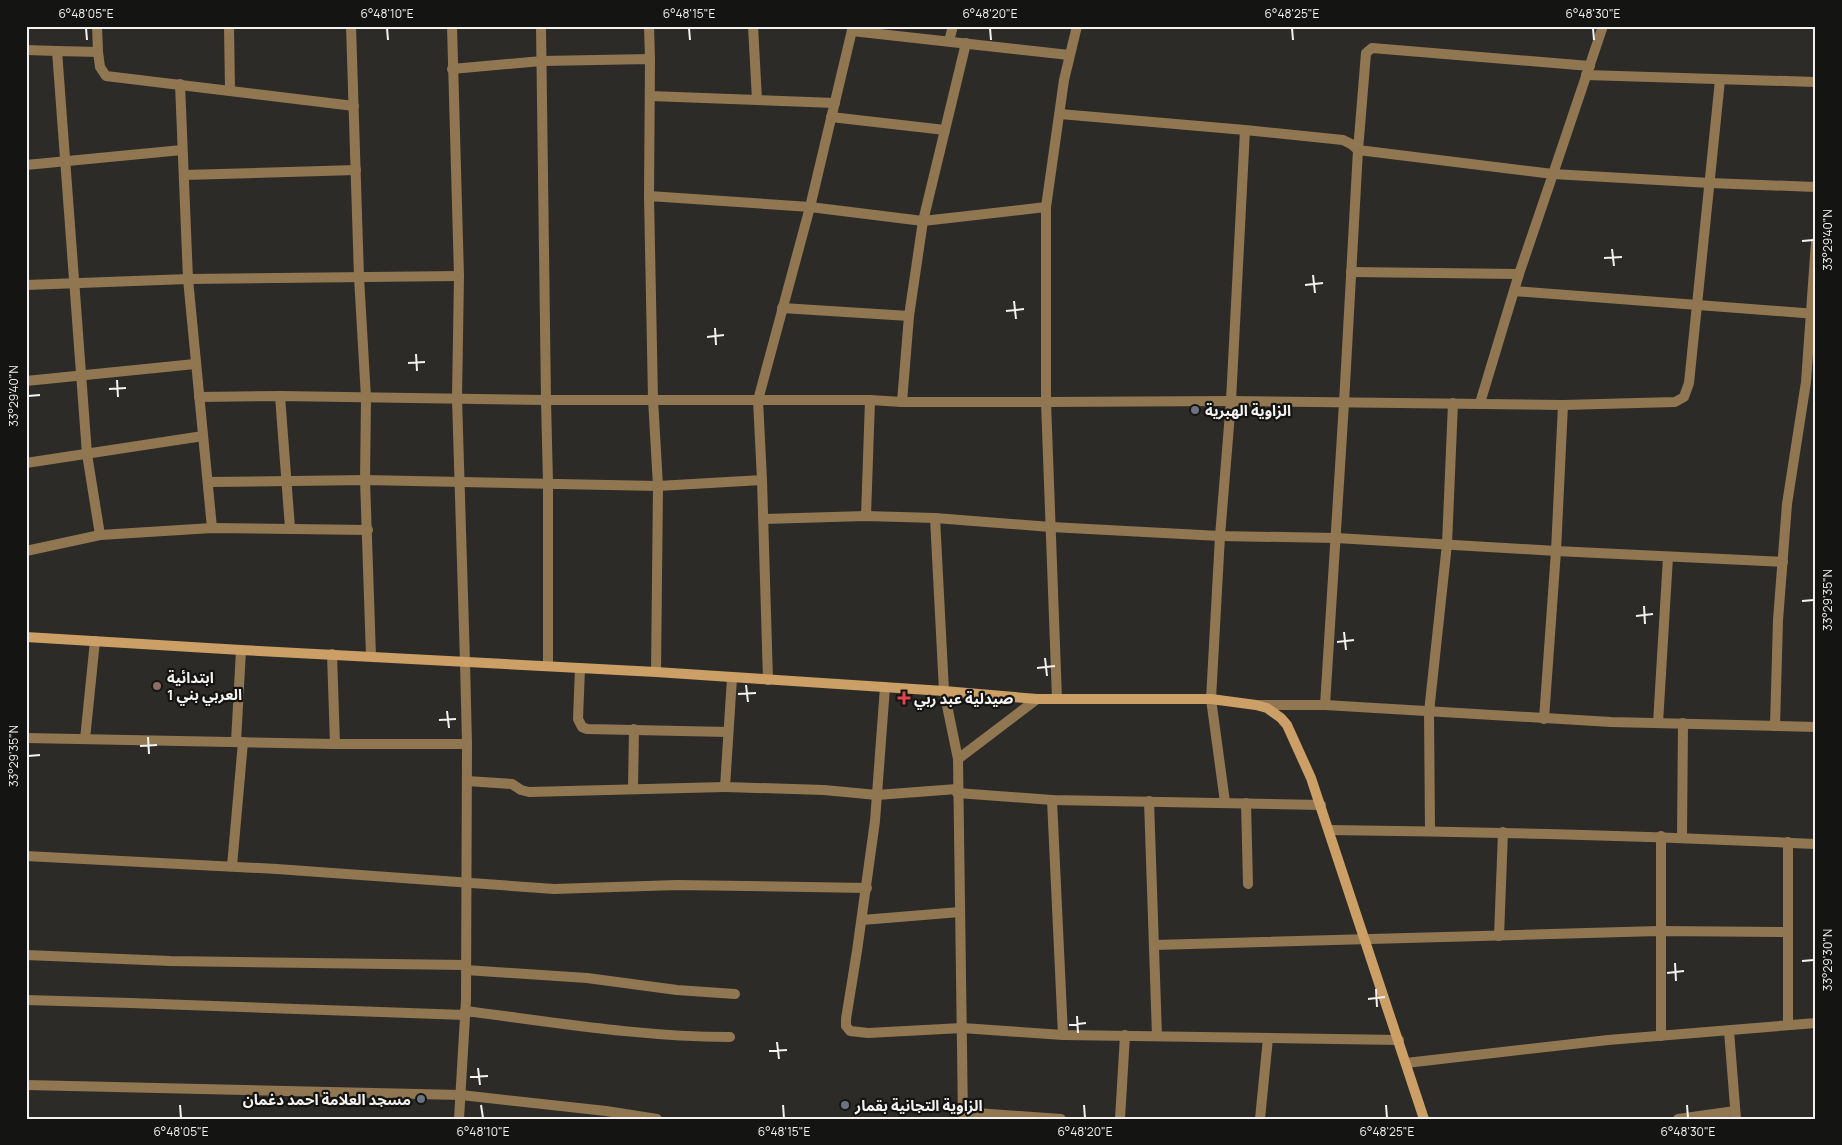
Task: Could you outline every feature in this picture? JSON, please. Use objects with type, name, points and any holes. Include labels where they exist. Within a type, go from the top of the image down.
[{"type":"main road","points":[[26,637],[656,672],[1037,699],[1211,699],[1256,705],[1273,711],[1281,718],[1297,744],[1321,805],[1424,1119]]},
{"type":"street","points":[[97,26],[100,67],[106,76],[354,106]]},
{"type":"street","points":[[228,26],[230,90]]},
{"type":"street","points":[[351,26],[359,277],[366,398],[366,480],[371,656]]},
{"type":"street","points":[[452,26],[459,276],[459,482],[467,744],[466,968],[459,1119]]},
{"type":"street","points":[[541,26],[548,483],[548,666]]},
{"type":"street","points":[[649,26],[649,196],[653,399],[658,486],[656,672]]},
{"type":"street","points":[[753,26],[756,100]]},
{"type":"street","points":[[949,41],[953,26]]},
{"type":"street","points":[[1056,699],[1046,402],[1046,208],[1064,80],[1077,26]]},
{"type":"street","points":[[1480,403],[1519,274],[1603,26]]},
{"type":"street","points":[[768,680],[764,519],[758,400],[810,207],[852,28],[1069,55]]},
{"type":"street","points":[[902,402],[909,316],[923,221],[966,43]]},
{"type":"street","points":[[1325,705],[1358,150],[1366,53],[1370,49],[1588,71],[1720,80],[1816,82]]},
{"type":"street","points":[[26,50],[98,52]]},
{"type":"street","points":[[57,51],[87,454],[100,534]]},
{"type":"street","points":[[452,69],[542,61],[650,60]]},
{"type":"street","points":[[199,397],[870,400],[902,402],[1231,401],[1563,405],[1664,403],[1680,400],[1686,394],[1689,383],[1720,80]]},
{"type":"street","points":[[180,84],[188,279],[212,528]]},
{"type":"street","points":[[650,96],[835,103]]},
{"type":"street","points":[[1060,114],[1343,140],[1358,150],[1553,174],[1816,187]]},
{"type":"street","points":[[831,117],[945,130]]},
{"type":"street","points":[[1225,802],[1211,699],[1220,536],[1231,401],[1245,130]]},
{"type":"street","points":[[26,165],[182,150]]},
{"type":"street","points":[[184,175],[356,170]]},
{"type":"street","points":[[649,196],[810,207],[923,221],[1046,208]]},
{"type":"street","points":[[1775,726],[1778,620],[1788,504],[1814,314],[1816,242]]},
{"type":"street","points":[[1351,272],[1519,274]]},
{"type":"street","points":[[26,285],[188,279],[459,276]]},
{"type":"street","points":[[1514,291],[1814,314]]},
{"type":"street","points":[[782,308],[909,316]]},
{"type":"street","points":[[26,381],[195,364]]},
{"type":"street","points":[[280,396],[290,528]]},
{"type":"street","points":[[866,516],[870,400]]},
{"type":"street","points":[[1430,831],[1430,712],[1446,544],[1453,403]]},
{"type":"street","points":[[1544,719],[1556,551],[1563,405]]},
{"type":"street","points":[[26,463],[203,436]]},
{"type":"street","points":[[208,482],[366,480],[658,486],[762,480]]},
{"type":"street","points":[[764,519],[866,516],[935,518],[1051,527],[1220,536],[1336,538],[1783,562]]},
{"type":"street","points":[[935,518],[944,691],[958,759],[963,1115],[1061,1119]]},
{"type":"street","points":[[26,551],[100,534],[212,528],[368,530]]},
{"type":"street","points":[[1658,723],[1668,557]]},
{"type":"street","points":[[85,739],[95,641]]},
{"type":"street","points":[[232,866],[239,742],[241,650]]},
{"type":"street","points":[[332,654],[335,744]]},
{"type":"street","points":[[580,668],[578,719],[580,725],[587,729],[728,732]]},
{"type":"street","points":[[725,787],[732,678]]},
{"type":"street","points":[[885,687],[877,794],[867,888],[846,1019],[847,1028],[850,1031],[868,1033],[962,1028],[1063,1035],[1398,1040]]},
{"type":"street","points":[[958,759],[1037,699]]},
{"type":"street","points":[[1256,705],[1325,705],[1544,719],[1816,727]]},
{"type":"street","points":[[1682,837],[1683,724]]},
{"type":"street","points":[[632,789],[634,730]]},
{"type":"street","points":[[26,738],[335,744],[467,744]]},
{"type":"street","points":[[467,782],[512,784],[521,790],[529,792],[725,787],[824,790],[877,794],[957,791],[1052,800],[1321,805]]},
{"type":"street","points":[[1052,800],[1063,1035]]},
{"type":"street","points":[[1149,801],[1157,1036]]},
{"type":"street","points":[[1246,803],[1248,884]]},
{"type":"street","points":[[1329,830],[1661,836],[1816,844]]},
{"type":"street","points":[[1500,936],[1503,832]]},
{"type":"street","points":[[1661,836],[1659,931],[1661,1036]]},
{"type":"street","points":[[1788,842],[1786,932],[1788,1026]]},
{"type":"street","points":[[26,856],[232,866],[554,889],[677,885],[867,888]]},
{"type":"street","points":[[862,920],[960,912]]},
{"type":"street","points":[[1154,945],[1659,931],[1786,932]]},
{"type":"street","points":[[26,955],[466,968],[586,978],[677,990],[735,994]]},
{"type":"street","points":[[26,1000],[465,1013],[669,1035],[730,1037]]},
{"type":"street","points":[[1406,1063],[1661,1036],[1816,1023]]},
{"type":"street","points":[[1678,1119],[1735,1115],[1729,1031]]},
{"type":"street","points":[[1120,1119],[1125,1035]]},
{"type":"street","points":[[1260,1119],[1268,1038]]},
{"type":"street","points":[[26,1085],[461,1095],[606,1111],[657,1119]]},
{"type":"place","name":"الزاوية الهبرية","points":[[1195,410]]},
{"type":"place","name":"ابتدائية العربي بني 1","points":[[157,686]]},
{"type":"place","name":"صيدلية عبد ربي","points":[[904,698]]},
{"type":"place","name":"مسجد العلامة احمد دغمان","points":[[421,1099]]},
{"type":"place","name":"الزاوية التجانية بقمار","points":[[845,1105]]}]
